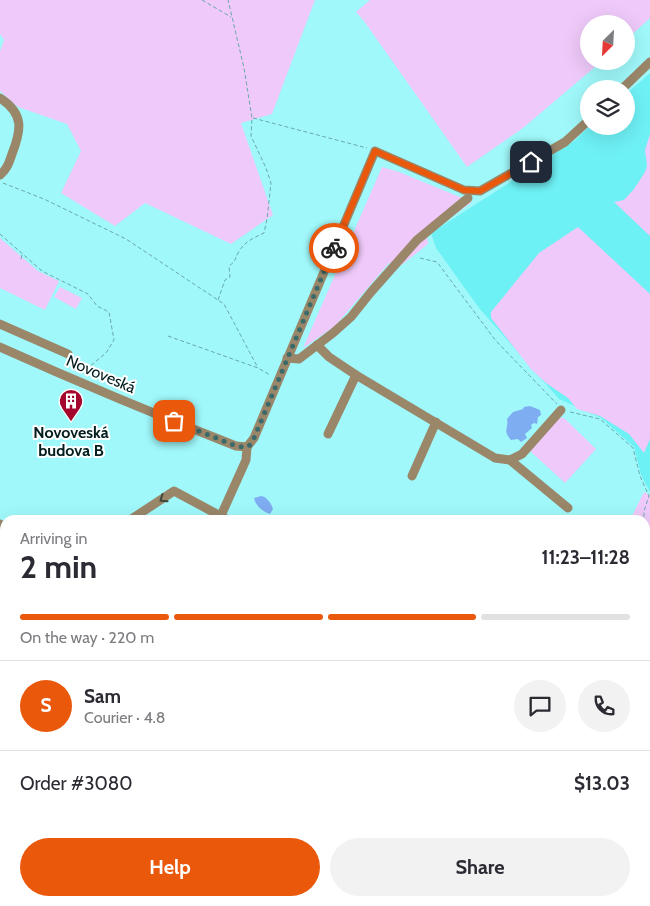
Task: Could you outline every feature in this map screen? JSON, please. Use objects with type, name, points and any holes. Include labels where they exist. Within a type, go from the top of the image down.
[{"type":"street","points":[[631,80],[650,62]]},
{"type":"street","points":[[0,98],[8,103],[17,116],[21,128],[6,170],[0,175]]},
{"type":"street","points":[[224,515],[246,460],[247,447],[252,441],[375,151],[464,190],[480,191],[565,142],[580,128]]},
{"type":"street","points":[[287,358],[299,359],[351,317],[417,240],[468,198]]},
{"type":"street","points":[[0,324],[68,354]]},
{"type":"street","points":[[317,345],[329,357],[356,375],[495,458],[510,460],[568,508]]},
{"type":"street","name":"Novoveská","points":[[0,347],[80,383],[236,446],[247,447]]},
{"type":"street","points":[[328,434],[356,375]]},
{"type":"street","points":[[510,460],[522,454],[561,410]]},
{"type":"street","points":[[412,476],[436,422]]},
{"type":"street","points":[[138,515],[174,491],[218,515]]},
{"type":"path","points":[[202,0],[232,17]]},
{"type":"path","points":[[218,300],[225,280],[230,277],[229,266],[235,261],[236,254],[247,241],[264,233],[268,219],[271,183],[251,136],[252,118],[244,68],[228,0]]},
{"type":"path","points":[[252,118],[375,151]]},
{"type":"path","points":[[0,182],[44,199],[126,239],[224,304],[258,368]]},
{"type":"path","points":[[0,234],[42,271],[88,294],[97,306],[109,312],[114,340],[106,353],[83,371],[68,354]]},
{"type":"path","points":[[21,259],[22,254]]},
{"type":"path","points":[[420,258],[437,262],[496,341],[555,400],[561,410],[600,419],[633,448],[640,476],[648,496],[644,515]]},
{"type":"path","points":[[168,336],[258,368],[279,378]]},
{"type":"shaded area","points":[[0,0],[315,0],[272,114],[241,123],[273,215],[231,244],[145,203],[115,226],[61,193],[81,151],[67,124],[18,107],[0,91],[0,51],[4,40],[0,34]]},
{"type":"shaded area","points":[[370,0],[650,0],[650,18],[635,32],[635,15],[580,15],[580,70],[591,70],[523,128],[467,167],[356,12]]},
{"type":"shaded area","points":[[650,73],[650,492],[641,475],[634,447],[601,418],[559,399],[479,308],[436,248],[431,233],[574,141],[580,135],[635,135],[635,86]]},
{"type":"shaded area","points":[[650,134],[650,236],[614,202],[624,200],[645,172],[647,166],[645,150]]},
{"type":"shaded area","points":[[382,167],[399,172],[472,202],[427,234],[428,244],[399,267],[389,263],[335,326],[303,348]]},
{"type":"shaded area","points":[[578,227],[650,294],[650,439],[644,453],[629,434],[600,416],[577,409],[568,398],[546,383],[531,369],[491,318],[491,312],[539,253]]},
{"type":"shaded area","points":[[0,238],[38,271],[59,281],[45,310],[0,288]]},
{"type":"shaded area","points":[[60,287],[82,298],[76,309],[54,297]]},
{"type":"shaded area","points":[[530,406],[540,410],[541,415],[538,417],[537,424],[531,425],[532,428],[525,434],[527,438],[521,442],[518,439],[511,440],[506,432],[507,419],[513,412]]},
{"type":"shaded area","points":[[558,418],[564,418],[596,449],[565,483],[530,451]]},
{"type":"shaded area","points":[[644,492],[650,495],[650,515],[632,515]]},
{"type":"shaded area","points":[[261,496],[267,499],[273,509],[270,514],[262,510],[256,503],[254,498]]},
{"type":"way so far","points":[[174,421],[236,446],[249,446],[334,248]]},
{"type":"place","name":"Novoveská budova B","points":[[71,422]]},
{"type":"route","points":[[334,248],[375,151],[464,190],[480,191],[531,162]]}]
